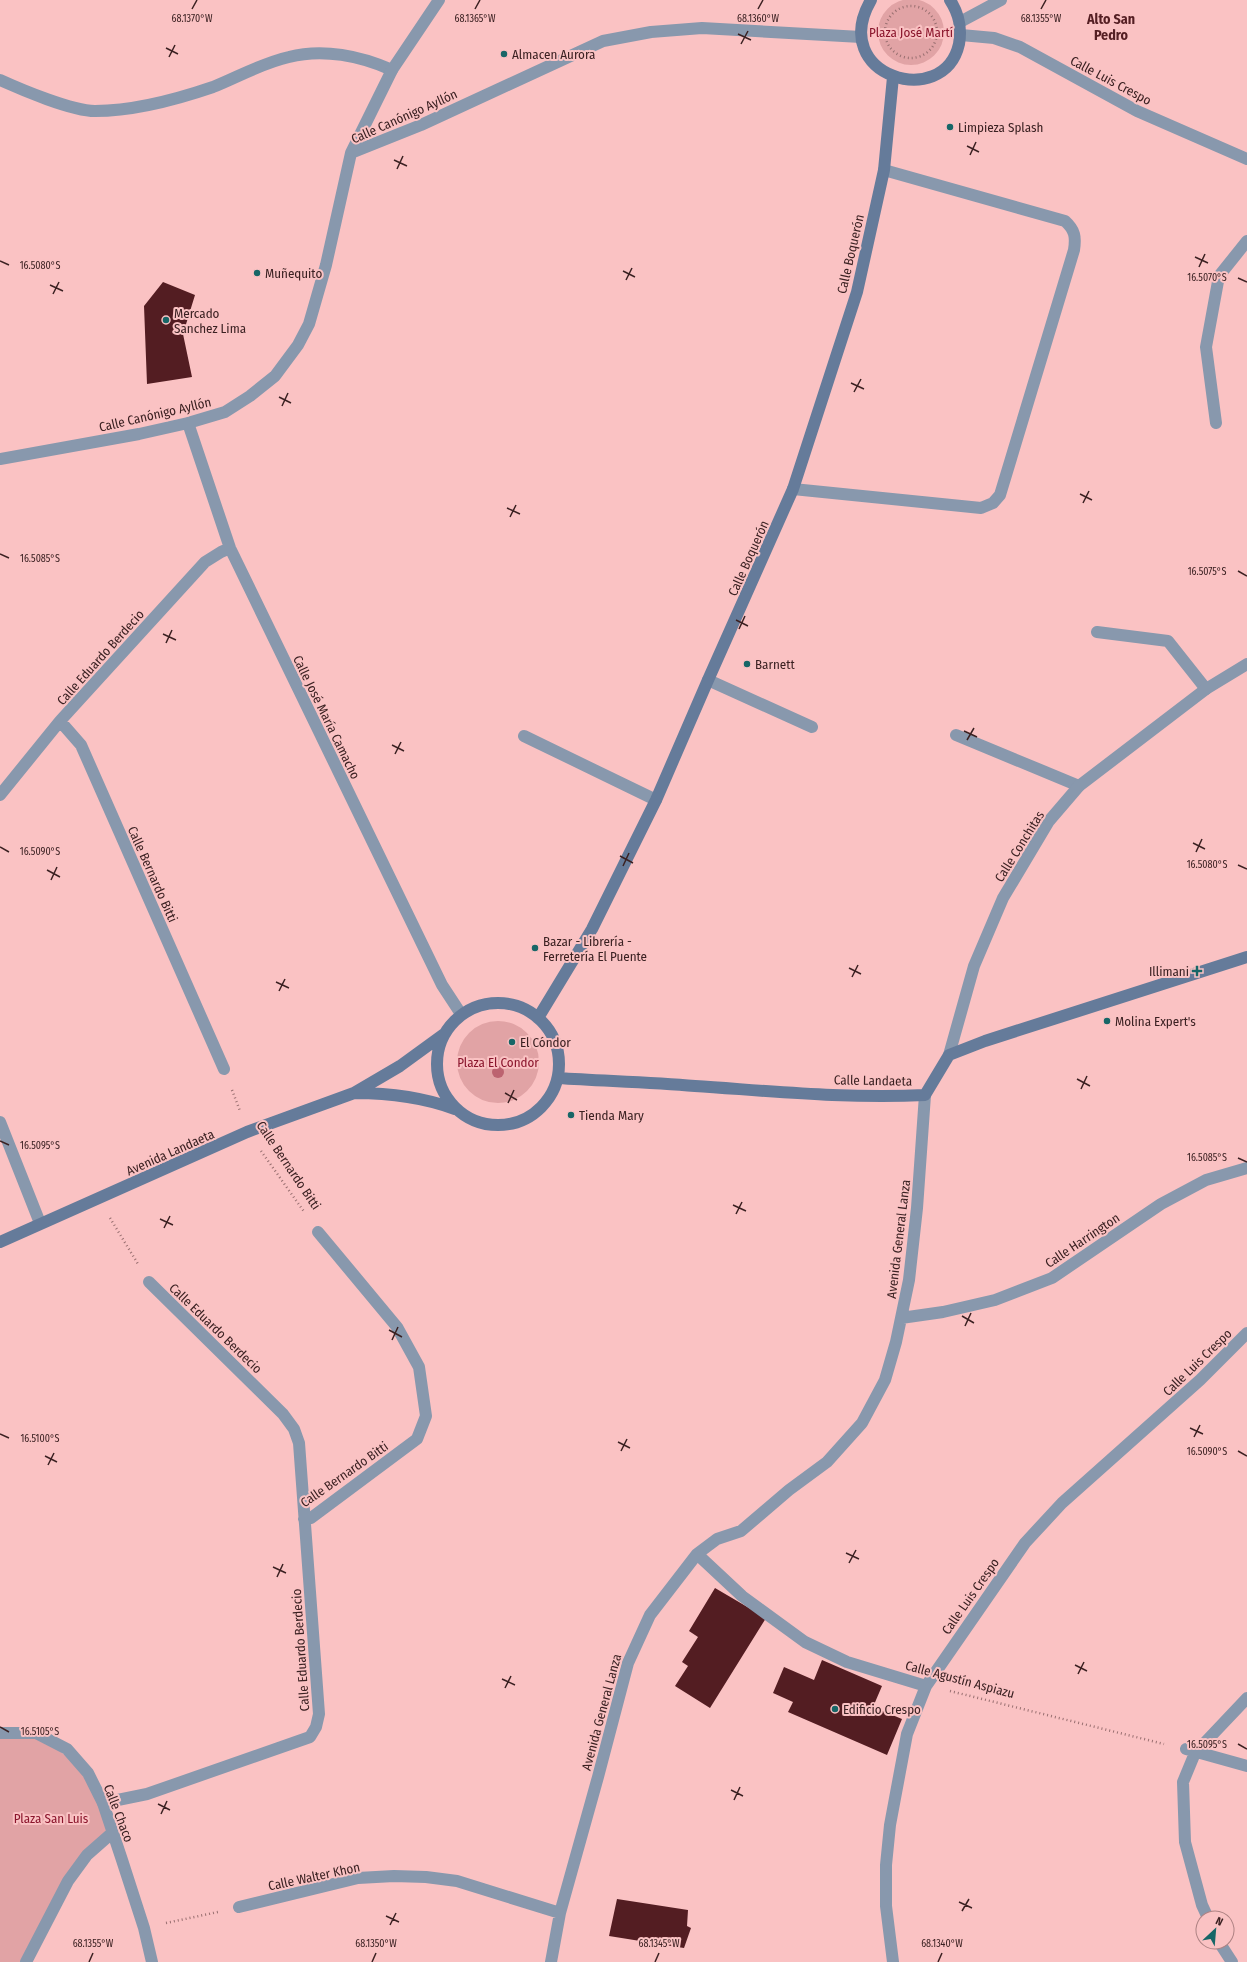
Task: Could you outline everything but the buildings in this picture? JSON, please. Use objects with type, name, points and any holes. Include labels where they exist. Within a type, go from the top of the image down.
[{"type":"main road","points":[[871,0],[865,10],[861,23],[861,37],[865,50],[872,61],[881,70],[893,77],[905,80],[931,76],[952,60],[958,48],[960,22],[957,10],[950,0]]},
{"type":"main road","name":"Calle Boquerón","points":[[538,1018],[592,929],[656,800],[793,489],[857,292],[884,170],[893,77]]},
{"type":"main road","points":[[949,1055],[986,1041],[1247,957]]},
{"type":"main road","points":[[500,1003],[520,1007],[538,1018],[552,1035],[559,1056],[558,1078],[548,1102],[528,1119],[503,1126],[478,1123],[455,1109],[440,1087],[436,1060],[444,1034],[462,1014],[481,1006],[500,1003]]},
{"type":"main road","name":"Avenida Landaeta","points":[[0,1242],[248,1132],[354,1093],[400,1066],[444,1034]]},
{"type":"main road","name":"Calle Landaeta","points":[[558,1078],[646,1082],[778,1092],[903,1096],[926,1095],[949,1055]]},
{"type":"main road","name":"Avenida Landaeta","points":[[354,1093],[406,1095],[432,1100],[455,1109]]},
{"type":"street","points":[[351,153],[392,70],[439,0]]},
{"type":"street","points":[[960,22],[1001,0]]},
{"type":"street","name":"Calle Canónigo Ayllón","points":[[0,459],[188,423],[225,412],[250,396],[275,376],[298,345],[312,316],[326,265],[351,153],[421,125],[603,41],[651,32],[702,28],[861,37]]},
{"type":"street","name":"Calle Luis Crespo","points":[[960,35],[994,38],[1020,47],[1137,112],[1247,159]]},
{"type":"street","points":[[0,80],[64,104],[93,111],[132,110],[177,98],[214,86],[289,56],[327,53],[372,61],[392,70]]},
{"type":"street","points":[[793,489],[981,508],[993,503],[1000,495],[1074,250],[1074,229],[1065,221],[884,170]]},
{"type":"street","points":[[1216,423],[1206,347],[1219,276],[1247,241]]},
{"type":"street","name":"Calle José María Camacho","points":[[188,423],[230,548],[442,985],[462,1014]]},
{"type":"street","name":"Calle Eduardo Berdecio","points":[[0,795],[60,721],[205,562],[230,548]]},
{"type":"street","points":[[1097,632],[1168,641],[1206,689]]},
{"type":"street","name":"Calle Conchitas","points":[[949,1055],[974,966],[1003,898],[1049,821],[1079,786],[1206,689],[1247,664]]},
{"type":"street","points":[[708,680],[812,727]]},
{"type":"street","name":"Calle Bernardo Bitti","points":[[60,721],[81,745],[224,1069]]},
{"type":"street","points":[[956,735],[1079,786]]},
{"type":"street","points":[[524,736],[656,800]]},
{"type":"street","name":"Avenida General Lanza","points":[[551,1962],[560,1913],[628,1663],[650,1615],[697,1554],[717,1539],[740,1531],[789,1490],[827,1462],[862,1422],[885,1380],[901,1318],[910,1272],[926,1095]]},
{"type":"street","points":[[0,1122],[40,1223]]},
{"type":"street","name":"Calle Harrington","points":[[901,1318],[943,1312],[995,1300],[1052,1278],[1161,1204],[1206,1180],[1247,1168]]},
{"type":"street","name":"Calle Bernardo Bitti","points":[[304,1519],[311,1518],[417,1440],[426,1416],[419,1367],[397,1327],[318,1232]]},
{"type":"street","name":"Calle Eduardo Berdecio","points":[[103,1803],[147,1794],[310,1737],[316,1727],[319,1714],[299,1443],[294,1429],[283,1414],[149,1282]]},
{"type":"street","name":"Calle Luis Crespo","points":[[893,1962],[886,1906],[886,1865],[890,1825],[907,1734],[926,1686],[1025,1543],[1062,1503],[1200,1380],[1247,1333]]},
{"type":"street","name":"Calle Agustín Aspiazu","points":[[697,1554],[742,1596],[805,1642],[847,1662],[926,1686]]},
{"type":"street","points":[[1204,1910],[1185,1842],[1183,1782],[1190,1751],[1247,1698]]},
{"type":"street","name":"Calle Chaco","points":[[0,1733],[36,1733],[67,1749],[88,1773],[103,1803],[144,1928],[152,1962]]},
{"type":"street","points":[[1190,1751],[1247,1766]]},
{"type":"street","points":[[26,1962],[68,1881],[87,1855],[112,1833]]},
{"type":"street","name":"Calle Walter Khon","points":[[239,1907],[358,1878],[400,1876],[426,1877],[457,1881],[560,1913]]},
{"type":"street","points":[[1224,1950],[1232,1962]]},
{"type":"path","points":[[908,6],[923,8],[933,19],[936,34],[932,47],[920,56],[905,57],[898,54],[888,44],[884,30],[890,16],[895,11],[908,6]]},
{"type":"path","name":"Calle Bernardo Bitti","points":[[224,1069],[248,1132],[318,1232]]},
{"type":"path","points":[[98,1199],[149,1282]]},
{"type":"path","name":"Calle Agustín Aspiazu","points":[[926,1686],[1190,1751]]},
{"type":"path","points":[[144,1928],[239,1907]]},
{"type":"green space","name":"Plaza José Martí","points":[[911,-1],[924,2],[934,9],[941,19],[944,32],[941,45],[934,55],[924,62],[911,65],[898,62],[888,55],[881,45],[878,32],[881,19],[888,9],[898,2]]},
{"type":"green space","name":"Plaza El Condor","points":[[498,1021],[514,1024],[527,1033],[536,1046],[539,1062],[536,1078],[527,1091],[514,1100],[498,1103],[482,1100],[469,1091],[460,1078],[457,1062],[460,1046],[469,1033],[482,1024]]},
{"type":"green space","name":"Plaza San Luis","points":[[0,1733],[36,1733],[88,1773],[112,1833],[87,1855],[26,1962],[0,1962]]},
{"type":"place","name":"Almacen Aurora","points":[[504,54]]},
{"type":"place","name":"Limpieza Splash","points":[[950,127]]},
{"type":"place","name":"Muñequito","points":[[257,273]]},
{"type":"place","name":"Mercado Sanchez Lima","points":[[166,320]]},
{"type":"place","name":"Barnett","points":[[747,664]]},
{"type":"place","name":"Bazar - Librería - Ferretería El Puente","points":[[535,948]]},
{"type":"place","name":"Illimani","points":[[1197,971]]},
{"type":"place","name":"Molina Expert's","points":[[1107,1021]]},
{"type":"place","name":"El Cóndor","points":[[512,1042]]},
{"type":"place","name":"Tienda Mary","points":[[571,1115]]},
{"type":"place","name":"Edificio Crespo","points":[[835,1709]]},
{"type":"district","name":"Alto San Pedro","points":[[1111,28]]}]
